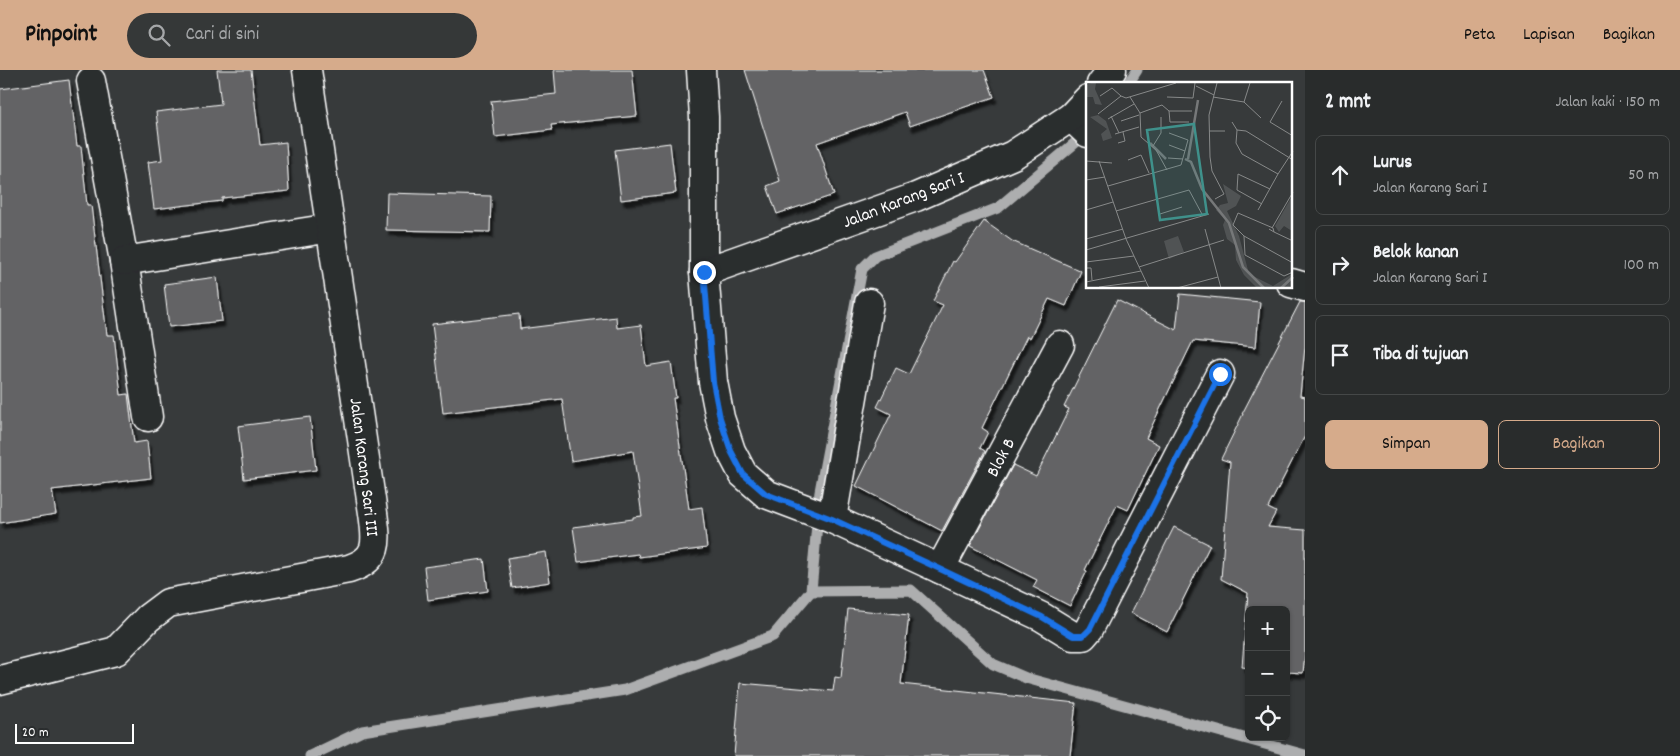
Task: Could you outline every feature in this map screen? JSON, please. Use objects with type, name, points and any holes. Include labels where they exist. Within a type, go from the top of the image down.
[{"type":"street","name":"Jalan Karang Sari III","points":[[0,680],[116,651],[148,618],[168,603],[349,569],[360,566],[370,558],[374,548],[375,527],[307,70]]},
{"type":"street","points":[[701,70],[704,117],[704,272],[713,382],[720,418],[731,451],[743,474],[766,494],[832,519],[1042,617],[1073,636],[1083,636],[1090,629],[1220,374]]},
{"type":"street","points":[[1103,82],[1112,70]]},
{"type":"street","points":[[91,81],[124,261],[148,417]]},
{"type":"street","name":"Jalan Karang Sari I","points":[[704,272],[916,197],[1013,155],[1082,116]]},
{"type":"street","points":[[124,261],[331,228]]},
{"type":"street","points":[[1292,283],[1305,287]]},
{"type":"street","points":[[832,519],[869,303]]},
{"type":"street","name":"Blok B","points":[[940,569],[1060,345]]},
{"type":"building","points":[[217,70],[251,70],[260,145],[286,142],[289,191],[222,198],[222,201],[154,209],[148,162],[162,160],[156,112],[221,104]]},
{"type":"building","points":[[554,70],[632,70],[637,116],[551,125],[552,130],[495,137],[491,101],[556,94]]},
{"type":"building","points":[[745,70],[984,70],[994,97],[910,126],[905,112],[817,143],[834,195],[777,214],[767,186],[780,181]]},
{"type":"building","points":[[69,80],[77,146],[81,146],[87,205],[91,205],[107,335],[114,335],[121,395],[128,394],[134,443],[147,441],[151,478],[52,490],[56,514],[0,523],[0,89]]},
{"type":"building","points":[[670,143],[676,193],[621,200],[615,150]]},
{"type":"building","points":[[387,193],[491,196],[490,232],[386,230]]},
{"type":"building","points":[[984,221],[1012,241],[1081,271],[1066,306],[1049,299],[1030,338],[1027,336],[982,428],[988,432],[980,448],[985,451],[942,531],[856,486],[891,414],[877,407],[896,368],[909,374],[943,305],[933,301],[953,261],[955,262]]},
{"type":"building","points":[[217,277],[222,321],[169,327],[164,284]]},
{"type":"building","points":[[1180,294],[1260,302],[1256,347],[1193,341],[1146,438],[1159,445],[1128,510],[1117,505],[1085,570],[1087,571],[1070,606],[1033,587],[1037,580],[970,546],[1013,465],[1036,476],[1069,409],[1064,407],[1117,300],[1176,330]]},
{"type":"building","points":[[1300,302],[1305,302],[1305,347],[1300,396],[1305,397],[1305,436],[1268,508],[1276,512],[1268,527],[1305,530],[1305,654],[1303,673],[1290,672],[1290,606],[1247,606],[1248,593],[1221,579],[1230,462],[1221,459]]},
{"type":"building","points":[[519,314],[520,329],[616,317],[617,328],[641,325],[646,366],[671,362],[676,398],[673,398],[689,509],[702,507],[707,548],[639,557],[638,554],[578,562],[573,527],[633,519],[633,517],[642,516],[633,451],[571,461],[562,399],[443,413],[432,324]]},
{"type":"building","points":[[310,417],[316,470],[244,479],[238,426]]},
{"type":"building","points":[[1174,527],[1210,545],[1167,632],[1131,613]]},
{"type":"building","points":[[546,552],[550,582],[512,588],[507,558]]},
{"type":"building","points":[[484,559],[488,591],[428,600],[424,567]]},
{"type":"building","points":[[848,609],[909,615],[901,684],[1076,703],[1070,756],[734,756],[740,683],[833,691],[835,677],[841,678]]},
{"type":"building","points":[[1245,630],[1245,667],[1242,667]]},
{"type":"waterway","points":[[1129,82],[1137,70]]},
{"type":"waterway","points":[[310,756],[362,731],[625,690],[773,636],[811,591],[820,491],[862,269],[875,256],[998,208],[1086,134]]},
{"type":"waterway","points":[[811,591],[911,590],[993,664],[1026,678],[1305,755]]},
{"type":"route","points":[[704,272],[713,382],[720,418],[731,451],[743,474],[766,494],[832,519],[1042,617],[1073,636],[1083,636],[1090,629],[1220,374]]}]
